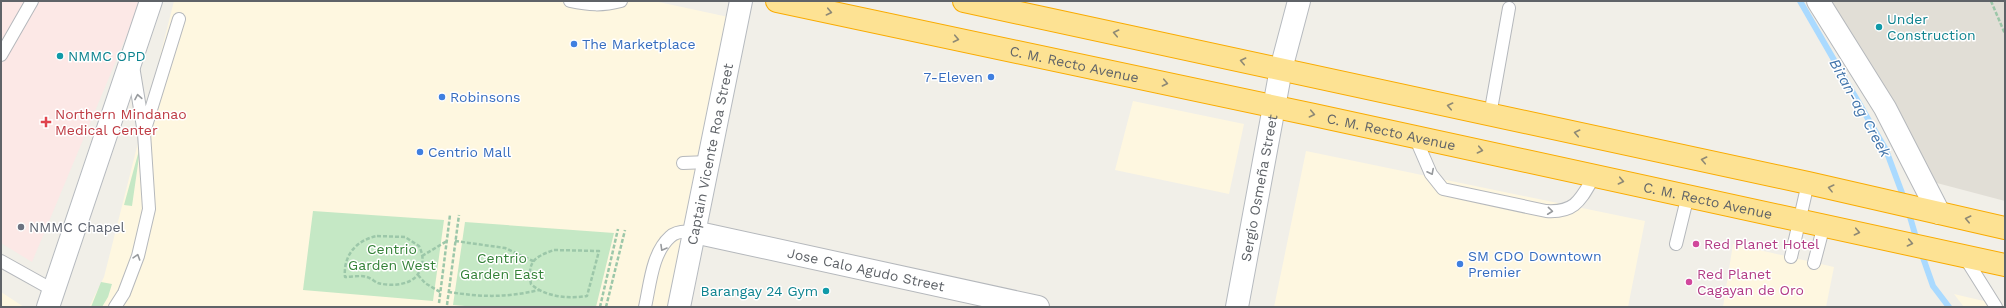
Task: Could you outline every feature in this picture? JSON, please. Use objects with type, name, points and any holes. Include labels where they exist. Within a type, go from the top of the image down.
[{"type":"highway","name":"C. M. Recto Avenue","points":[[777,1],[1595,175],[1953,252],[2005,265]]},
{"type":"highway","points":[[964,1],[1808,183],[2005,228]]},
{"type":"street","points":[[51,298],[132,62],[151,1]]},
{"type":"street","name":"Captain Vicente Roa Street","points":[[679,307],[741,1]]},
{"type":"street","name":"Sergio Osmeña Street","points":[[1237,307],[1281,69],[1299,1]]},
{"type":"street","points":[[1818,1],[1885,108],[1934,212]]},
{"type":"street","name":"Jose Calo Agudo Street","points":[[694,232],[995,302],[1038,307]]},
{"type":"lane","points":[[1,55],[32,1]]},
{"type":"lane","points":[[570,1],[591,6],[606,5],[621,1]]},
{"type":"lane","points":[[1490,115],[1509,8]]},
{"type":"lane","points":[[144,132],[179,19]]},
{"type":"lane","points":[[115,307],[124,293],[138,256],[149,209],[144,132],[132,62]]},
{"type":"lane","points":[[1415,137],[1430,174],[1443,189],[1546,211],[1560,212],[1571,208],[1579,202],[1595,175]]},
{"type":"lane","points":[[683,163],[708,162]]},
{"type":"lane","points":[[1791,258],[1808,183]]},
{"type":"lane","points":[[1676,244],[1688,195]]},
{"type":"lane","points":[[1814,263],[1824,225]]},
{"type":"lane","points":[[645,307],[652,274],[662,248],[670,237],[676,233],[694,232]]},
{"type":"lane","points":[[1953,252],[1996,307]]},
{"type":"lane","points":[[1,261],[51,298]]},
{"type":"path","points":[[1991,1],[2005,34]]},
{"type":"path","points":[[439,303],[450,215]]},
{"type":"path","points":[[447,306],[459,215]]},
{"type":"path","points":[[600,307],[618,229]]},
{"type":"path","points":[[606,307],[625,230]]},
{"type":"path","points":[[368,238],[405,238],[419,246],[422,256],[422,264],[418,275],[408,282],[388,284],[378,283],[366,277],[345,277],[344,270],[349,253],[368,238]]},
{"type":"path","points":[[422,256],[447,241]]},
{"type":"path","points":[[455,241],[505,248],[532,261]]},
{"type":"path","points":[[554,250],[599,251],[587,296],[564,297],[539,290],[531,284],[530,269],[532,261],[541,254],[554,250]]},
{"type":"path","points":[[418,275],[425,283],[440,292]]},
{"type":"path","points":[[448,292],[480,297],[502,297],[539,290]]},
{"type":"shaded area","name":"Northern Mindanao Medical Center","points":[[1,1],[141,1],[32,262],[1,243]]},
{"type":"shaded area","name":"Centrio Mall","points":[[174,1],[654,1],[733,18],[668,307],[89,307],[104,277]]},
{"type":"shaded area","points":[[1829,1],[2005,1],[2005,201],[1933,182]]},
{"type":"shaded area","points":[[1133,101],[1244,124],[1229,194],[1115,170]]},
{"type":"shaded area","name":"SM CDO Downtown Premier","points":[[1306,151],[1645,221],[1628,307],[1274,307]]},
{"type":"shaded area","points":[[1733,244],[1834,267],[1826,307],[1723,307]]},
{"type":"shaded area","points":[[1,292],[24,307],[1,307]]},
{"type":"shaded area","points":[[1954,294],[2005,306],[2005,307],[1964,307]]},
{"type":"green space","points":[[141,143],[132,206],[124,205]]},
{"type":"green space","name":"Centrio Garden West","points":[[313,211],[444,220],[433,301],[303,290]]},
{"type":"green space","name":"Centrio Garden East","points":[[465,222],[614,233],[596,307],[477,307],[453,305]]},
{"type":"green space","points":[[101,282],[112,284],[108,297],[102,307],[91,307]]},
{"type":"waterway","name":"Bitan-ag Creek","points":[[1800,1],[1886,150],[1905,201]]},
{"type":"waterway","name":"Bitan-ag Creek","points":[[1908,210],[1917,241]]},
{"type":"waterway","name":"Bitan-ag Creek","points":[[1921,252],[1933,286],[1949,307]]},
{"type":"place","name":"Under Construction","points":[[1879,27]]},
{"type":"place","name":"The Marketplace","points":[[574,44]]},
{"type":"place","name":"NMMC OPD","points":[[60,56]]},
{"type":"place","name":"7-Eleven","points":[[991,77]]},
{"type":"place","name":"Robinsons","points":[[442,97]]},
{"type":"place","name":"Northern Mindanao Medical Center","points":[[46,122]]},
{"type":"place","name":"Centrio Mall","points":[[420,152]]},
{"type":"place","name":"NMMC Chapel","points":[[21,227]]},
{"type":"place","name":"Red Planet Hotel","points":[[1696,244]]},
{"type":"place","name":"SM CDO Downtown Premier","points":[[1460,264]]},
{"type":"place","name":"Red Planet Cagayan de Oro","points":[[1689,282]]},
{"type":"place","name":"Barangay 24 Gym","points":[[826,291]]}]
